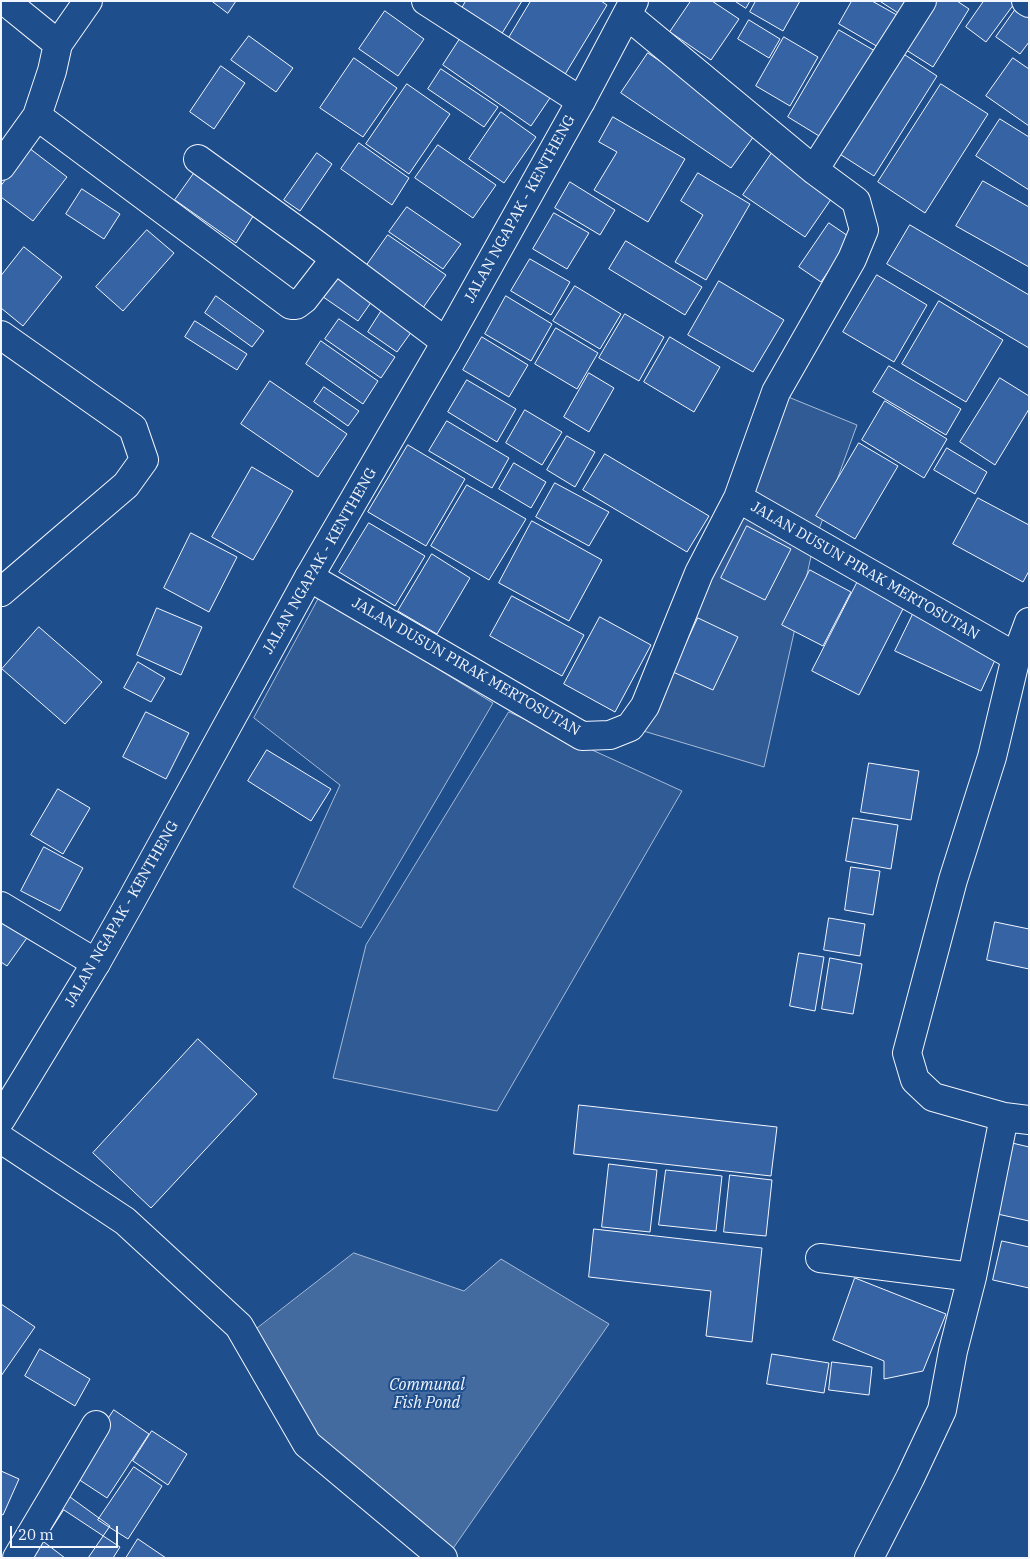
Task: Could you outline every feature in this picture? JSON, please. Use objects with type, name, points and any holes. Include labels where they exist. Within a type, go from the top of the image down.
[{"type":"street","points":[[5,1],[58,44]]},
{"type":"street","points":[[1,166],[37,116],[52,71],[58,44],[88,1]]},
{"type":"street","points":[[426,1],[581,101]]},
{"type":"street","points":[[814,170],[922,1]]},
{"type":"street","points":[[630,8],[814,170],[856,201],[864,230],[852,259],[776,392],[738,498]]},
{"type":"street","name":"JALAN NGAPAK - KENTHENG","points":[[1,1119],[96,963],[309,577],[446,342],[581,101],[630,8]]},
{"type":"street","points":[[37,116],[291,305],[296,305],[304,299],[335,259]]},
{"type":"street","points":[[198,159],[446,342]]},
{"type":"street","points":[[1,335],[133,428],[144,460],[126,486],[1,592]]},
{"type":"street","name":"JALAN DUSUN PIRAK MERTOSUTAN","points":[[309,577],[582,736],[610,735],[630,727],[645,706],[699,573],[738,498],[1016,657]]},
{"type":"street","points":[[869,1558],[942,1410],[953,1351],[1016,1118],[933,1097],[915,1080],[907,1054],[953,880],[992,757],[1016,657],[1029,622]]},
{"type":"street","points":[[1,906],[96,963]]},
{"type":"street","points":[[1,1139],[125,1221],[239,1326],[306,1444],[442,1558]]},
{"type":"street","points":[[820,1258],[972,1277]]},
{"type":"street","points":[[17,1558],[96,1425]]},
{"type":"shaded area","points":[[776,392],[857,425],[814,543],[764,767],[630,727]]},
{"type":"shaded area","points":[[320,596],[493,703],[361,928],[293,887],[340,785],[254,718]]},
{"type":"shaded area","points":[[509,712],[682,791],[497,1111],[333,1078],[366,945]]},
{"type":"water","name":"Communal Fish Pond","points":[[354,1253],[464,1291],[501,1259],[609,1324],[452,1550],[312,1441],[250,1334]]},
{"type":"building","points":[[212,1],[236,1],[228,13]]},
{"type":"building","points":[[466,1],[522,1],[501,35],[461,10]]},
{"type":"building","points":[[531,1],[601,1],[607,5],[564,76],[507,41]]},
{"type":"building","points":[[691,1],[712,1],[739,19],[711,60],[670,32]]},
{"type":"building","points":[[735,1],[750,1],[746,8]]},
{"type":"building","points":[[756,1],[800,1],[783,31],[750,12]]},
{"type":"building","points":[[852,1],[872,1],[904,19],[885,51],[839,24]]},
{"type":"building","points":[[880,1],[910,1],[902,15]]},
{"type":"building","points":[[933,1],[957,1],[969,9],[933,67],[903,48]]},
{"type":"building","points":[[984,1],[1010,1],[1014,4],[986,42],[966,27]]},
{"type":"building","points":[[1020,3],[1029,10],[1029,42],[1020,54],[996,37]]},
{"type":"building","points":[[385,11],[424,39],[398,76],[359,49]]},
{"type":"building","points":[[749,20],[780,39],[769,58],[738,39]]},
{"type":"building","points":[[839,30],[875,51],[824,139],[788,117]]},
{"type":"building","points":[[465,31],[554,92],[531,126],[443,65]]},
{"type":"building","points":[[249,36],[293,68],[276,92],[231,60]]},
{"type":"building","points":[[784,37],[818,57],[790,106],[756,86]]},
{"type":"building","points":[[899,51],[937,76],[874,176],[835,151]]},
{"type":"building","points":[[648,53],[759,129],[731,168],[621,93]]},
{"type":"building","points":[[354,58],[397,88],[363,137],[320,108]]},
{"type":"building","points":[[1013,58],[1029,69],[1029,126],[986,96]]},
{"type":"building","points":[[221,66],[245,83],[214,129],[190,112]]},
{"type":"building","points":[[441,69],[498,107],[484,127],[428,89]]},
{"type":"building","points":[[407,84],[450,114],[409,174],[366,144]]},
{"type":"building","points":[[941,84],[988,114],[925,213],[878,182]]},
{"type":"building","points":[[501,112],[536,137],[504,183],[469,159]]},
{"type":"building","points":[[613,117],[685,159],[648,222],[594,190],[617,152],[599,142]]},
{"type":"building","points":[[1000,119],[1029,137],[1029,190],[976,156]]},
{"type":"building","points":[[359,143],[409,178],[392,205],[341,169]]},
{"type":"building","points":[[438,145],[496,185],[473,218],[415,178]]},
{"type":"building","points":[[29,148],[67,177],[33,221],[1,197],[1,186]]},
{"type":"building","points":[[774,150],[836,192],[805,237],[743,195]]},
{"type":"building","points":[[317,153],[332,164],[300,211],[284,200]]},
{"type":"building","points":[[202,162],[259,207],[236,243],[175,200]]},
{"type":"building","points":[[698,173],[750,204],[706,280],[675,262],[703,215],[681,201]]},
{"type":"building","points":[[983,181],[1029,207],[1029,267],[956,226]]},
{"type":"building","points":[[570,182],[615,210],[600,235],[555,208]]},
{"type":"building","points":[[82,189],[120,214],[104,239],[66,214]]},
{"type":"building","points":[[407,207],[461,244],[443,269],[389,232]]},
{"type":"building","points":[[554,213],[589,233],[567,269],[533,249]]},
{"type":"building","points":[[829,223],[851,238],[821,282],[799,267]]},
{"type":"building","points":[[910,225],[1029,295],[1029,348],[887,264]]},
{"type":"building","points":[[147,230],[174,253],[123,311],[96,287]]},
{"type":"building","points":[[388,235],[446,275],[420,312],[362,272]]},
{"type":"building","points":[[626,241],[702,287],[685,315],[609,269]]},
{"type":"building","points":[[24,247],[62,277],[23,326],[1,308],[1,276]]},
{"type":"building","points":[[530,259],[570,282],[551,315],[511,291]]},
{"type":"building","points":[[330,272],[372,301],[358,321],[316,292]]},
{"type":"building","points":[[877,275],[927,305],[894,362],[843,332]]},
{"type":"building","points":[[719,281],[784,320],[753,372],[688,335]]},
{"type":"building","points":[[575,286],[621,314],[600,349],[553,321]]},
{"type":"building","points":[[216,296],[264,331],[252,347],[205,313]]},
{"type":"building","points":[[506,296],[552,324],[531,361],[485,334]]},
{"type":"building","points":[[939,301],[1003,340],[966,402],[902,364]]},
{"type":"building","points":[[382,310],[412,331],[397,352],[368,332]]},
{"type":"building","points":[[625,314],[664,337],[639,381],[599,358]]},
{"type":"building","points":[[339,319],[395,357],[381,378],[325,339]]},
{"type":"building","points":[[195,321],[247,354],[237,370],[185,337]]},
{"type":"building","points":[[556,328],[598,353],[577,389],[535,364]]},
{"type":"building","points":[[482,337],[528,365],[509,397],[463,370]]},
{"type":"building","points":[[670,337],[720,367],[694,412],[644,382]]},
{"type":"building","points":[[321,341],[378,381],[363,404],[306,364]]},
{"type":"building","points":[[889,366],[961,409],[946,435],[873,392]]},
{"type":"building","points":[[589,373],[614,388],[589,432],[564,417]]},
{"type":"building","points":[[1000,378],[1029,396],[1029,409],[995,465],[960,442]]},
{"type":"building","points":[[467,380],[516,409],[497,442],[448,412]]},
{"type":"building","points":[[270,381],[347,434],[318,477],[241,424]]},
{"type":"building","points":[[324,387],[359,411],[348,426],[314,402]]},
{"type":"building","points":[[885,401],[947,439],[924,478],[862,440]]},
{"type":"building","points":[[525,410],[562,432],[542,465],[506,443]]},
{"type":"building","points":[[447,421],[509,458],[492,488],[429,451]]},
{"type":"building","points":[[567,436],[595,452],[575,487],[547,470]]},
{"type":"building","points":[[859,443],[898,466],[855,539],[816,516]]},
{"type":"building","points":[[408,445],[465,479],[426,546],[368,512]]},
{"type":"building","points":[[947,448],[987,472],[975,494],[934,470]]},
{"type":"building","points":[[605,454],[709,516],[687,552],[583,490]]},
{"type":"building","points":[[514,463],[546,482],[531,508],[499,489]]},
{"type":"building","points":[[252,467],[293,491],[253,560],[212,537]]},
{"type":"building","points":[[555,483],[609,512],[589,546],[536,517]]},
{"type":"building","points":[[467,485],[526,519],[489,580],[431,546]]},
{"type":"building","points":[[978,498],[1029,525],[1029,571],[1023,582],[953,544]]},
{"type":"building","points":[[532,521],[602,560],[569,621],[499,583]]},
{"type":"building","points":[[369,523],[425,556],[395,606],[339,572]]},
{"type":"building","points":[[747,526],[791,549],[765,600],[721,578]]},
{"type":"building","points":[[191,533],[237,557],[209,612],[164,588]]},
{"type":"building","points":[[432,554],[470,578],[437,634],[398,611]]},
{"type":"building","points":[[810,570],[851,592],[823,646],[782,625]]},
{"type":"building","points":[[858,581],[905,605],[859,695],[812,671]]},
{"type":"building","points":[[512,596],[584,635],[562,676],[490,636]]},
{"type":"building","points":[[157,608],[202,627],[181,675],[137,655]]},
{"type":"building","points":[[915,610],[1000,649],[981,691],[895,651]]},
{"type":"building","points":[[600,617],[651,645],[615,712],[564,684]]},
{"type":"building","points":[[698,618],[738,637],[713,690],[673,672]]},
{"type":"building","points":[[39,627],[102,682],[65,724],[2,669]]},
{"type":"building","points":[[138,662],[165,678],[151,702],[124,688]]},
{"type":"building","points":[[146,712],[189,733],[166,779],[123,757]]},
{"type":"building","points":[[267,750],[331,789],[311,821],[248,781]]},
{"type":"building","points":[[869,763],[919,771],[911,820],[861,812]]},
{"type":"building","points":[[58,789],[90,808],[63,854],[31,835]]},
{"type":"building","points":[[853,818],[898,825],[891,869],[846,861]]},
{"type":"building","points":[[44,847],[83,868],[60,911],[21,891]]},
{"type":"building","points":[[851,867],[880,871],[873,915],[845,910]]},
{"type":"building","points":[[1,915],[29,935],[7,966],[1,962]]},
{"type":"building","points":[[829,918],[865,924],[860,956],[824,950]]},
{"type":"building","points":[[995,922],[1029,929],[1029,969],[987,960]]},
{"type":"building","points":[[799,953],[824,957],[815,1011],[790,1006]]},
{"type":"building","points":[[830,958],[862,964],[853,1014],[822,1009]]},
{"type":"building","points":[[198,1039],[257,1094],[151,1208],[93,1153]]},
{"type":"building","points":[[579,1105],[777,1127],[771,1176],[574,1154]]},
{"type":"building","points":[[1008,1142],[1029,1147],[1029,1221],[993,1213]]},
{"type":"building","points":[[609,1164],[657,1170],[650,1232],[602,1227]]},
{"type":"building","points":[[666,1170],[722,1176],[716,1231],[659,1225]]},
{"type":"building","points":[[730,1175],[772,1180],[766,1236],[724,1232]]},
{"type":"building","points":[[594,1229],[762,1248],[752,1342],[706,1336],[711,1291],[589,1277]]},
{"type":"building","points":[[1002,1241],[1029,1247],[1029,1288],[993,1280]]},
{"type":"building","points":[[855,1278],[946,1314],[923,1371],[884,1379],[884,1361],[833,1340]]},
{"type":"building","points":[[1,1304],[35,1327],[1,1376]]},
{"type":"building","points":[[40,1349],[90,1379],[75,1406],[25,1376]]},
{"type":"building","points":[[772,1354],[829,1363],[824,1393],[767,1384]]},
{"type":"building","points":[[832,1362],[872,1367],[869,1395],[829,1390]]},
{"type":"building","points":[[114,1410],[149,1434],[107,1498],[72,1475]]},
{"type":"building","points":[[152,1431],[187,1454],[168,1485],[133,1461]]},
{"type":"building","points":[[134,1467],[162,1486],[128,1539],[98,1520]]},
{"type":"building","points":[[1,1471],[19,1479],[3,1515],[1,1514]]},
{"type":"building","points":[[70,1497],[110,1526],[88,1558],[65,1558],[40,1539]]},
{"type":"building","points":[[64,1510],[120,1547],[113,1558],[33,1558]]},
{"type":"building","points":[[138,1539],[166,1558],[126,1558]]}]
